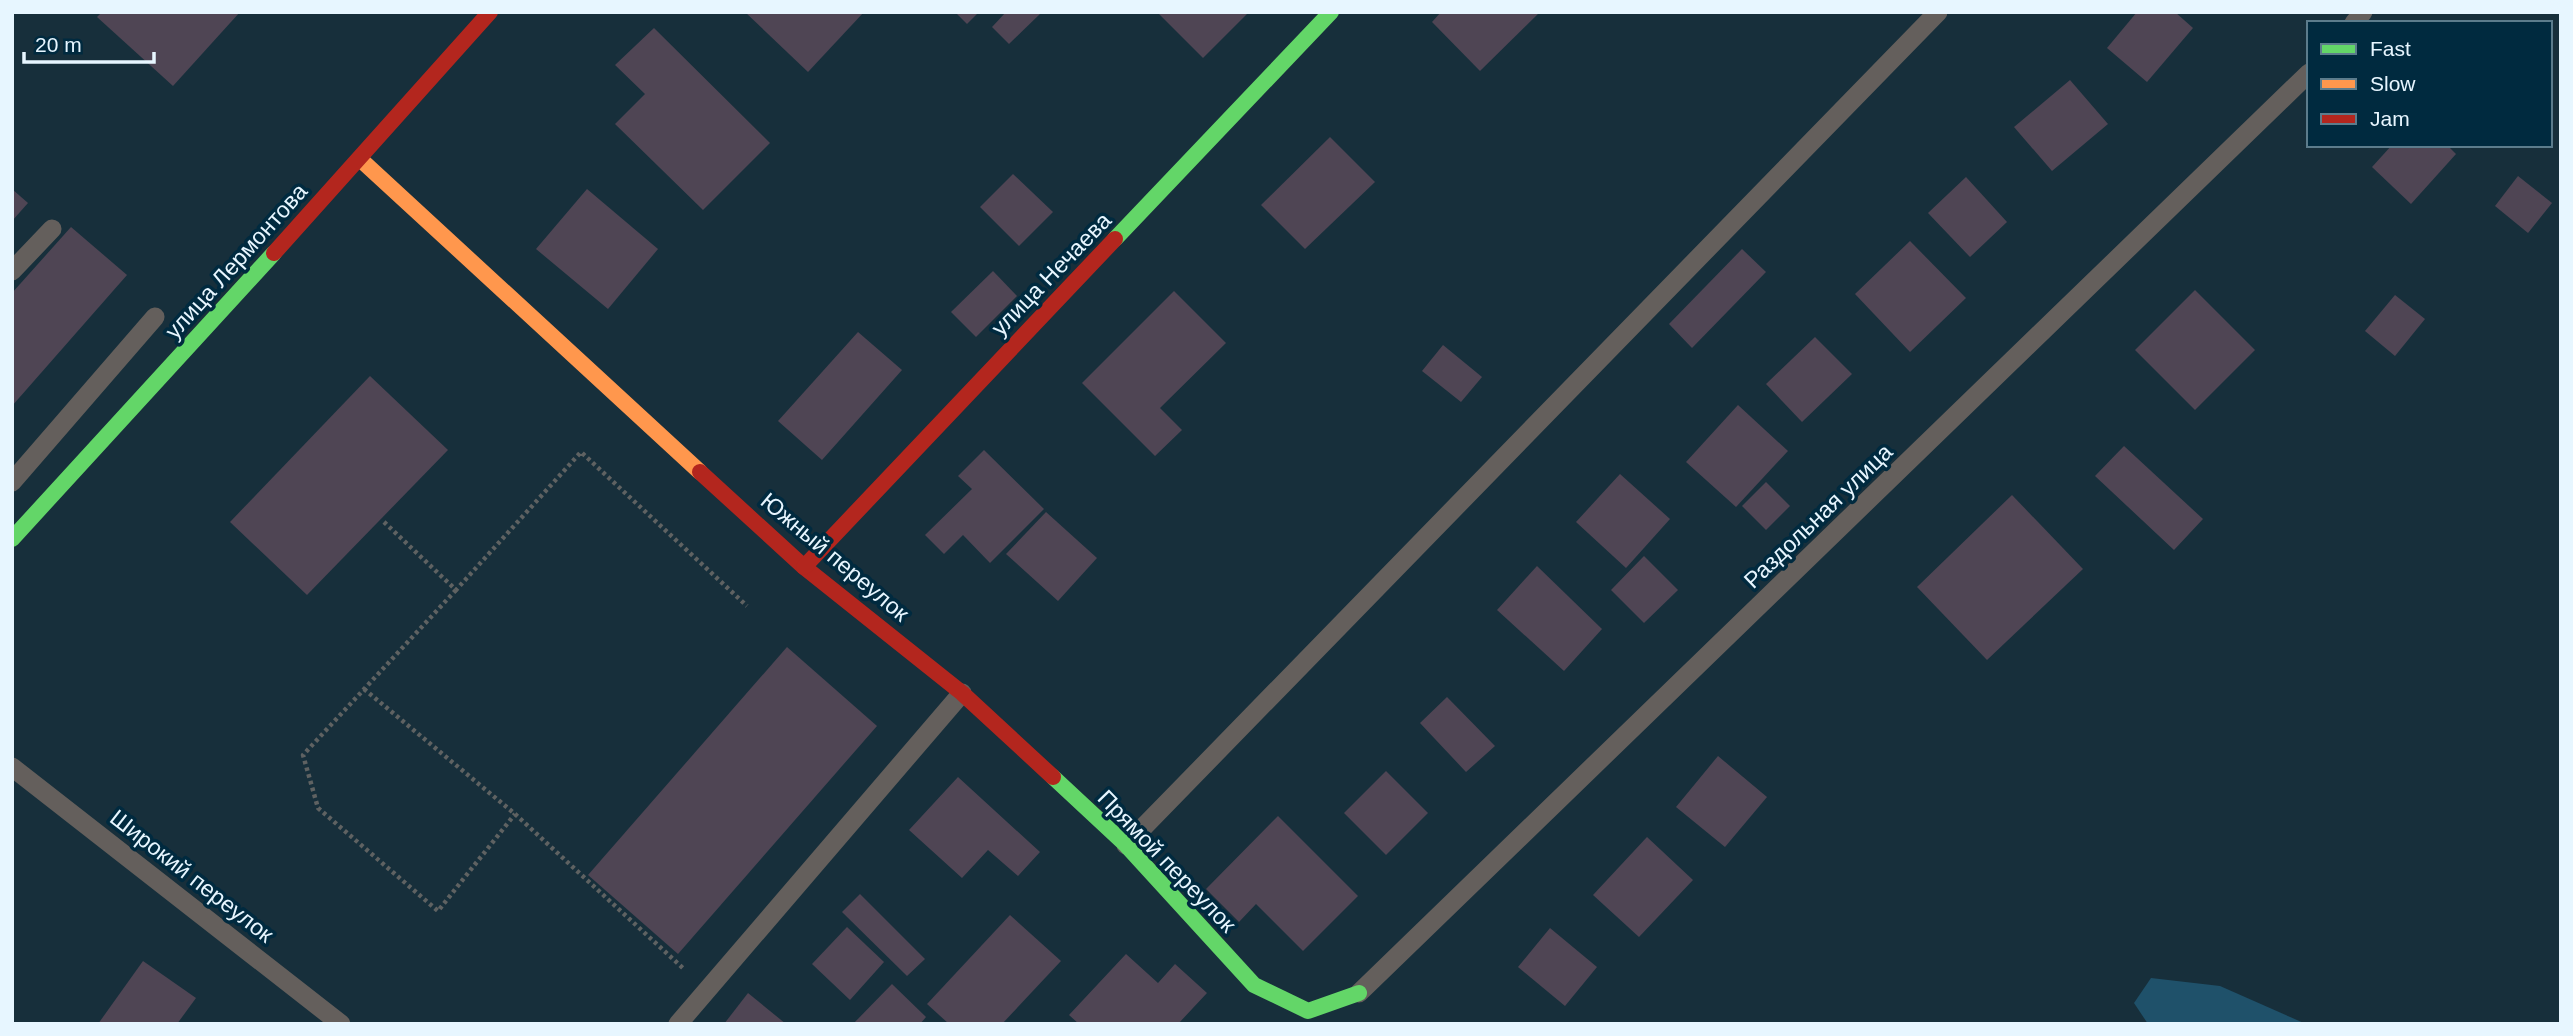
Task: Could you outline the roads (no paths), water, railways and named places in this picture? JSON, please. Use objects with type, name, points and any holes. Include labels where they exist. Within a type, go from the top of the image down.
[{"type":"street","name":"улица Лермонтова","points":[[12,539],[360,159],[490,12]]},
{"type":"street","name":"улица Нечаева","points":[[804,567],[1331,12]]},
{"type":"street","name":"Южный переулок","points":[[360,159],[804,567],[962,693]]},
{"type":"street","name":"Прямой переулок","points":[[962,693],[1126,845],[1254,985],[1308,1011],[1359,993]]},
{"type":"lane","points":[[1126,845],[1938,12]]},
{"type":"lane","name":"Раздольная улица","points":[[1359,993],[2307,75]]},
{"type":"lane","points":[[12,271],[52,229]]},
{"type":"lane","points":[[12,482],[155,317]]},
{"type":"lane","points":[[678,1024],[962,693]]},
{"type":"lane","name":"Широкий переулок","points":[[12,767],[341,1024]]}]
